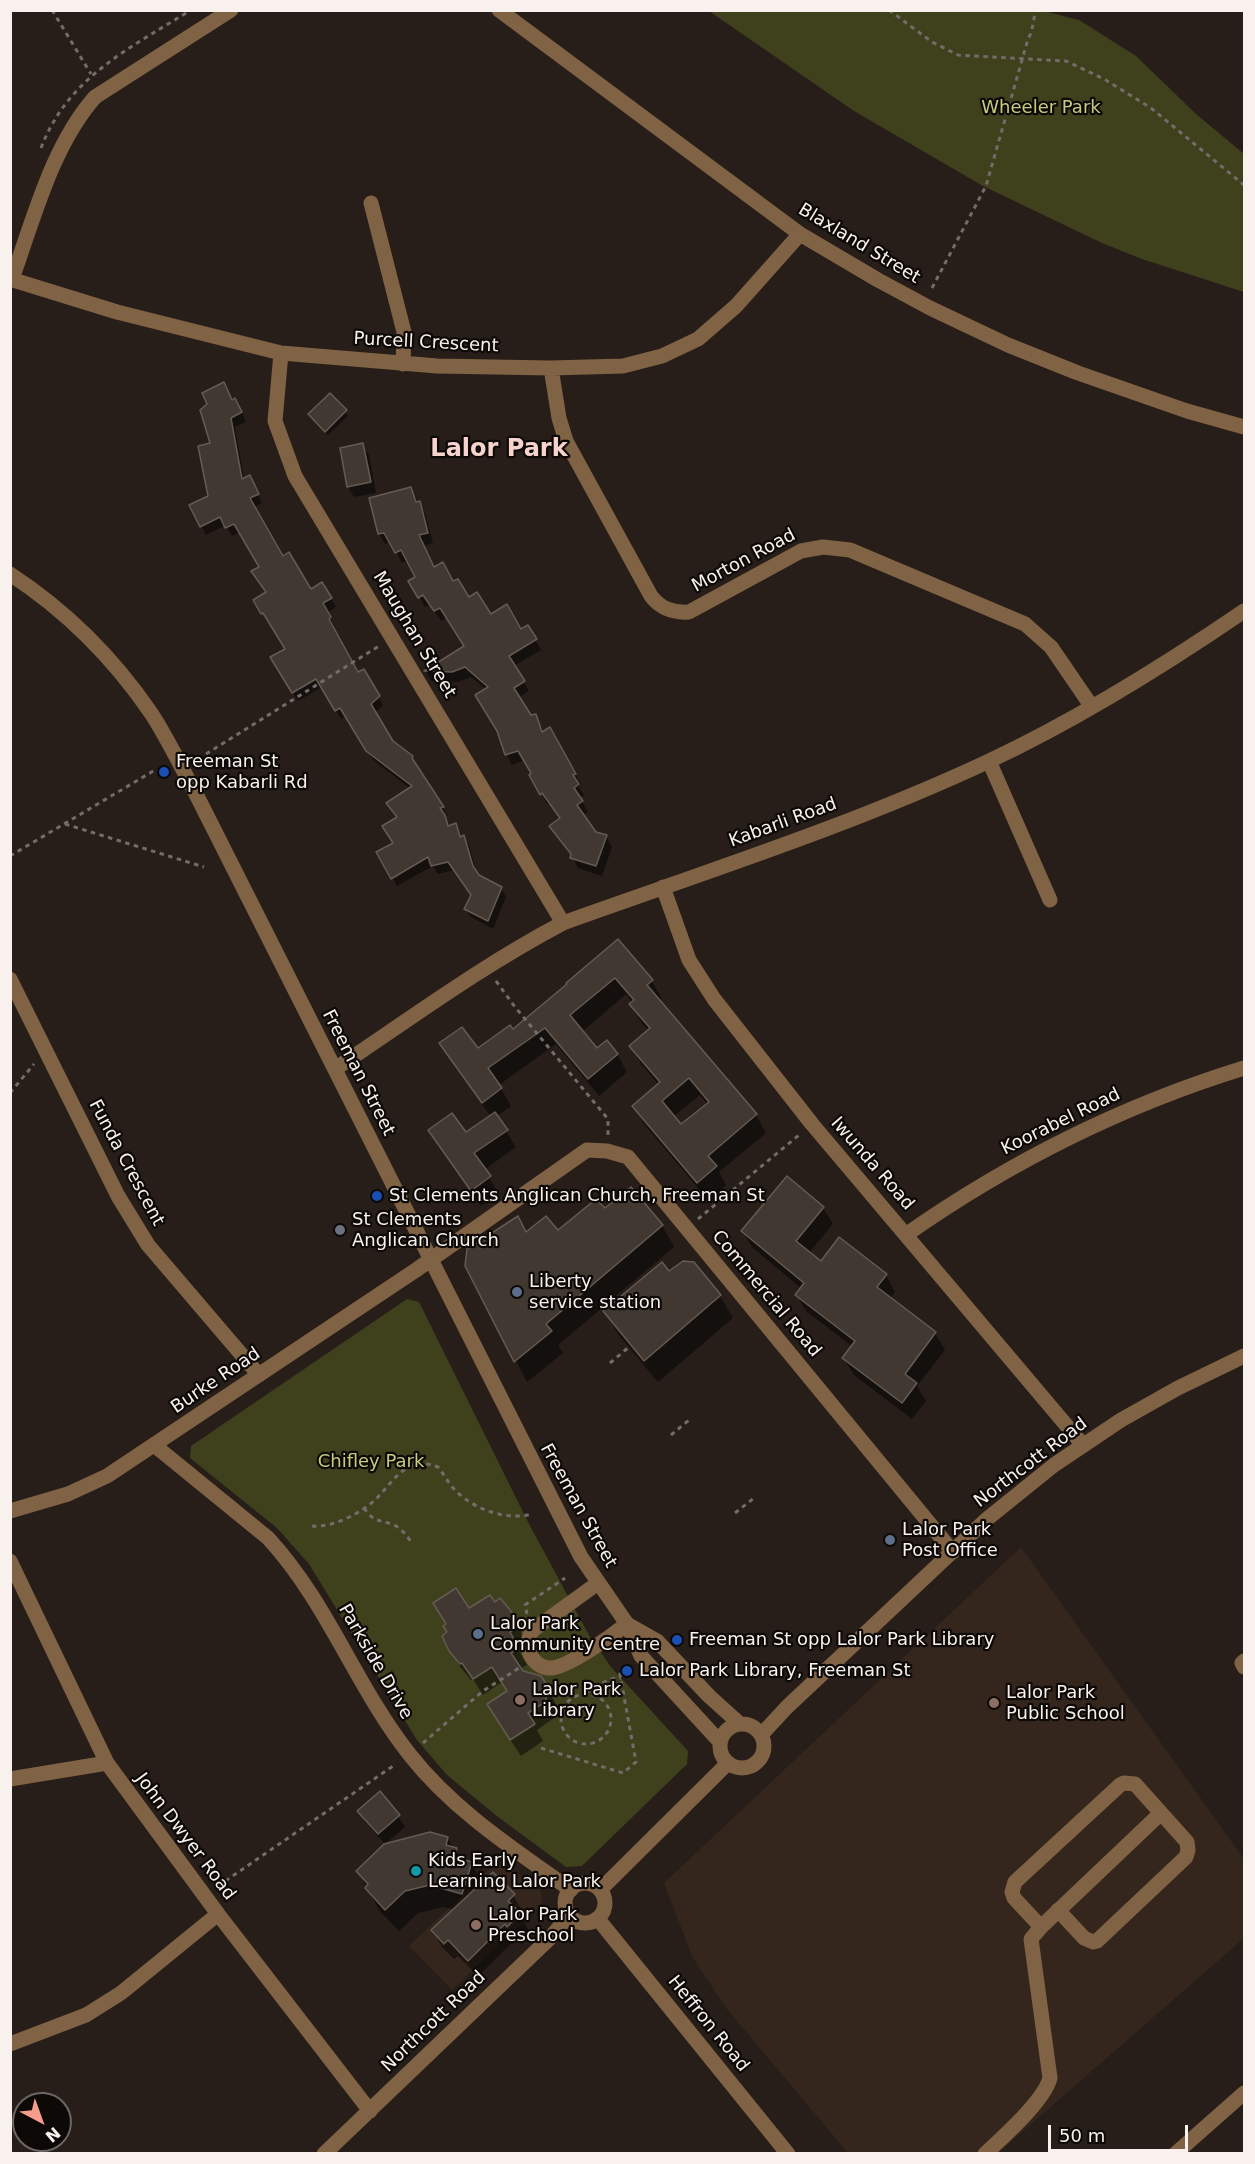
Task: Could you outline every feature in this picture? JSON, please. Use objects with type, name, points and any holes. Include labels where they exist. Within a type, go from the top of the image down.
[{"type":"street","points":[[11,279],[58,152],[81,113],[95,97],[231,10]]},
{"type":"street","name":"Blaxland Street","points":[[499,10],[800,234],[930,308],[1008,345],[1187,411],[1245,428]]},
{"type":"street","points":[[371,203],[404,332],[403,364]]},
{"type":"street","name":"Purcell Crescent","points":[[11,279],[117,312],[281,352],[403,364],[551,368],[622,366],[662,356],[698,339],[722,319],[800,234]]},
{"type":"street","name":"Maughan Street","points":[[281,352],[275,421],[295,476],[563,923]]},
{"type":"street","name":"Morton Road","points":[[551,368],[559,418],[566,441],[651,596],[660,605],[675,612],[689,612],[801,551],[823,547],[850,550],[1025,624],[1051,647],[1092,707]]},
{"type":"street","name":"Freeman Street","points":[[10,574],[33,589],[74,624],[119,672],[150,713],[196,794],[534,1468],[581,1557],[627,1624],[641,1656],[720,1742]]},
{"type":"street","name":"Kabarli Road","points":[[335,1069],[487,967],[563,923],[892,804],[989,761],[1092,707],[1172,659],[1245,611]]},
{"type":"street","points":[[989,761],[1050,900]]},
{"type":"street","name":"Iwunda Road","points":[[663,887],[689,960],[714,999],[812,1125],[907,1234],[1083,1445]]},
{"type":"street","name":"Funda Crescent","points":[[10,979],[136,1228],[259,1375]]},
{"type":"street","name":"Koorabel Road","points":[[907,1234],[987,1183],[1081,1132],[1157,1099],[1245,1068]]},
{"type":"street","points":[[431,1260],[587,1150],[607,1151]]},
{"type":"street","name":"Commercial Road","points":[[607,1151],[628,1157],[953,1551]]},
{"type":"street","name":"Burke Road","points":[[10,1511],[49,1501],[107,1476],[431,1260]]},
{"type":"street","name":"Northcott Road","points":[[761,1735],[787,1707],[1007,1502],[1083,1445],[1121,1420],[1245,1356]]},
{"type":"street","name":"Parkside Drive","points":[[154,1445],[268,1538],[280,1551],[325,1615],[385,1720],[424,1772],[486,1827],[570,1890]]},
{"type":"street","name":"John Dwyer Road","points":[[10,1561],[107,1763],[204,1896],[370,2111]]},
{"type":"street","points":[[598,1583],[533,1630],[528,1645],[532,1659],[543,1667],[552,1669],[561,1666],[606,1640],[627,1624]]},
{"type":"street","name":"Freeman Street","points":[[627,1624],[657,1641],[709,1696],[740,1724]]},
{"type":"street","points":[[1245,1661],[1242,1663],[1245,1667]]},
{"type":"street","points":[[740,1724],[752,1726],[763,1740],[763,1752],[756,1763],[745,1768],[728,1763],[720,1751],[720,1742],[727,1730],[740,1724]]},
{"type":"street","points":[[10,1779],[107,1763]]},
{"type":"street","points":[[600,1890],[728,1763]]},
{"type":"street","points":[[1041,1927],[1014,1898],[1012,1892],[1015,1882],[1119,1785],[1134,1784],[1187,1842],[1186,1857],[1097,1941],[1093,1942],[1084,1938],[1059,1910]]},
{"type":"street","points":[[985,2154],[1046,2090],[1050,2078],[1030,1943],[1033,1935],[1161,1813]]},
{"type":"street","points":[[585,1883],[600,1890],[605,1907],[598,1918],[589,1923],[572,1919],[565,1902],[570,1890],[585,1883]]},
{"type":"street","points":[[10,2044],[86,2015],[121,1993],[218,1914]]},
{"type":"street","name":"Northcott Road","points":[[324,2154],[552,1936],[569,1915]]},
{"type":"street","name":"Heffron Road","points":[[598,1918],[788,2154]]},
{"type":"street","points":[[1175,2154],[1245,2093]]},
{"type":"path","points":[[52,10],[91,74]]},
{"type":"path","points":[[889,10],[932,42],[958,55],[1066,61],[1151,108],[1245,185]]},
{"type":"path","points":[[932,288],[986,186],[1022,57],[1032,33],[1036,10]]},
{"type":"path","points":[[206,754],[393,637]]},
{"type":"path","points":[[10,856],[155,770]]},
{"type":"path","points":[[65,824],[204,867]]},
{"type":"path","points":[[487,967],[515,1007],[608,1119],[607,1151]]},
{"type":"path","points":[[10,1093],[29,1069]]},
{"type":"path","points":[[687,1229],[812,1125]]},
{"type":"path","points":[[610,1363],[629,1347]]},
{"type":"path","points":[[670,1435],[689,1420]]},
{"type":"path","points":[[312,1526],[322,1527],[334,1524],[364,1508],[377,1498],[398,1474],[421,1464],[438,1467],[454,1489],[476,1505],[512,1517],[532,1514]]},
{"type":"path","points":[[735,1513],[754,1497]]},
{"type":"path","points":[[364,1508],[372,1519],[392,1524],[402,1530],[412,1543]]},
{"type":"path","points":[[525,1605],[565,1578]]},
{"type":"path","points":[[417,1748],[483,1691],[532,1659]]},
{"type":"path","points":[[541,1748],[623,1773],[636,1762],[619,1669]]},
{"type":"path","points":[[586,1693],[602,1699],[612,1713],[609,1731],[597,1743],[580,1744],[567,1736],[561,1721],[565,1705],[578,1695],[610,1679],[621,1678]]},
{"type":"path","points":[[204,1896],[402,1760]]},
{"type":"shaded area","name":"Lalor Park Public School","points":[[1021,1547],[1244,1859],[1244,1938],[998,2153],[848,2153],[726,2008],[693,1958],[664,1883]]},
{"type":"shaded area","name":"Lalor Park Preschool","points":[[499,1860],[541,1891],[542,1904],[452,1990],[409,1946]]},
{"type":"green space","name":"Wheeler Park","points":[[1040,10],[1079,20],[1136,56],[1196,114],[1244,154],[1244,292],[1142,259],[1102,243],[983,186],[854,111],[709,11]]},
{"type":"green space","name":"Chifley Park","points":[[407,1299],[419,1302],[529,1524],[590,1637],[611,1667],[688,1751],[687,1764],[582,1866],[566,1867],[498,1817],[447,1775],[417,1740],[309,1564],[277,1528],[190,1458],[191,1446]]},
{"type":"building","points":[[224,382],[232,400],[235,398],[242,412],[231,418],[242,479],[250,475],[259,494],[250,498],[283,556],[289,552],[311,589],[322,582],[332,598],[323,603],[331,617],[329,619],[358,672],[364,669],[380,696],[371,704],[393,741],[413,756],[412,758],[444,807],[440,808],[448,826],[456,823],[460,837],[464,835],[473,866],[479,875],[502,887],[488,921],[464,909],[471,895],[448,862],[431,866],[428,857],[391,879],[376,852],[393,843],[382,826],[397,817],[386,803],[412,786],[366,751],[340,708],[335,711],[316,679],[292,693],[270,657],[285,649],[253,600],[266,592],[251,571],[259,567],[234,524],[225,528],[220,517],[200,527],[189,505],[208,496],[198,446],[210,443],[200,410],[207,404],[202,393]]},
{"type":"building","points":[[330,393],[347,410],[325,432],[308,414]]},
{"type":"building","points":[[363,443],[371,482],[347,487],[340,448]]},
{"type":"building","points":[[411,487],[416,502],[420,501],[428,533],[419,535],[434,567],[443,562],[453,581],[458,579],[469,597],[477,592],[491,614],[507,604],[521,629],[528,625],[537,639],[509,656],[525,681],[514,688],[531,715],[536,714],[542,732],[550,727],[576,774],[573,775],[579,784],[574,788],[583,801],[577,805],[596,832],[607,835],[596,866],[570,858],[571,854],[549,826],[560,818],[542,793],[540,795],[518,751],[505,755],[497,731],[475,695],[488,687],[465,667],[452,672],[424,671],[464,646],[440,608],[434,611],[423,595],[418,598],[408,581],[415,577],[401,550],[395,553],[384,533],[378,534],[369,498]]},
{"type":"building","points":[[618,939],[653,980],[647,985],[757,1114],[708,1156],[717,1166],[697,1183],[632,1106],[660,1082],[629,1046],[650,1028],[629,1004],[634,1000],[615,978],[570,1015],[597,1048],[607,1040],[618,1054],[588,1079],[545,1028],[488,1068],[502,1088],[482,1103],[439,1043],[462,1027],[478,1048],[510,1025],[513,1029]],"holes":[[[689,1078],[709,1102],[681,1124],[662,1101]]]},
{"type":"building","points":[[495,1112],[508,1130],[474,1153],[491,1176],[471,1191],[428,1130],[452,1113],[466,1132]]},
{"type":"building","points":[[787,1176],[824,1207],[796,1241],[821,1261],[839,1237],[887,1274],[877,1287],[936,1332],[905,1374],[917,1383],[902,1403],[842,1358],[855,1341],[795,1295],[804,1283],[741,1231]]},
{"type":"building","points":[[631,1187],[663,1225],[546,1324],[552,1331],[514,1362],[465,1266],[467,1249],[518,1216],[526,1232],[546,1216],[558,1230],[596,1199],[605,1208]]},
{"type":"building","points":[[683,1261],[694,1262],[721,1295],[644,1361],[603,1311],[662,1262],[669,1271]]},
{"type":"building","name":"Lalor Park Community Centre","points":[[456,1588],[469,1608],[490,1595],[495,1602],[500,1598],[511,1611],[518,1627],[510,1632],[519,1648],[511,1653],[523,1671],[541,1676],[549,1688],[545,1702],[528,1713],[535,1724],[510,1740],[487,1704],[507,1691],[492,1667],[473,1679],[462,1663],[460,1664],[449,1651],[442,1636],[447,1632],[443,1626],[446,1624],[433,1603]]},
{"type":"building","points":[[380,1791],[400,1815],[378,1834],[357,1811]]},
{"type":"building","name":"Kids Early Learning Lalor Park","points":[[430,1832],[448,1837],[446,1845],[457,1848],[454,1857],[472,1862],[462,1894],[430,1885],[405,1891],[385,1910],[365,1888],[368,1884],[356,1871],[384,1844]]},
{"type":"building","points":[[493,1872],[515,1894],[508,1901],[521,1913],[507,1927],[505,1924],[468,1961],[448,1940],[444,1944],[431,1930]]},
{"type":"place","name":"Freeman St opp Kabarli Rd","points":[[164,772]]},
{"type":"place","name":"St Clements Anglican Church, Freeman St","points":[[377,1196]]},
{"type":"place","name":"St Clements Anglican Church","points":[[340,1230]]},
{"type":"place","name":"Liberty service station","points":[[517,1292]]},
{"type":"place","name":"Lalor Park Post Office","points":[[890,1540]]},
{"type":"place","name":"Lalor Park Community Centre","points":[[478,1634]]},
{"type":"place","name":"Freeman St opp Lalor Park Library","points":[[677,1640]]},
{"type":"place","name":"Lalor Park Library, Freeman St","points":[[627,1671]]},
{"type":"place","name":"Lalor Park Library","points":[[520,1700]]},
{"type":"place","name":"Lalor Park Public School","points":[[994,1703]]},
{"type":"place","name":"Kids Early Learning Lalor Park","points":[[416,1871]]},
{"type":"place","name":"Lalor Park Preschool","points":[[476,1925]]},
{"type":"district","name":"Lalor Park","points":[[499,450]]}]
